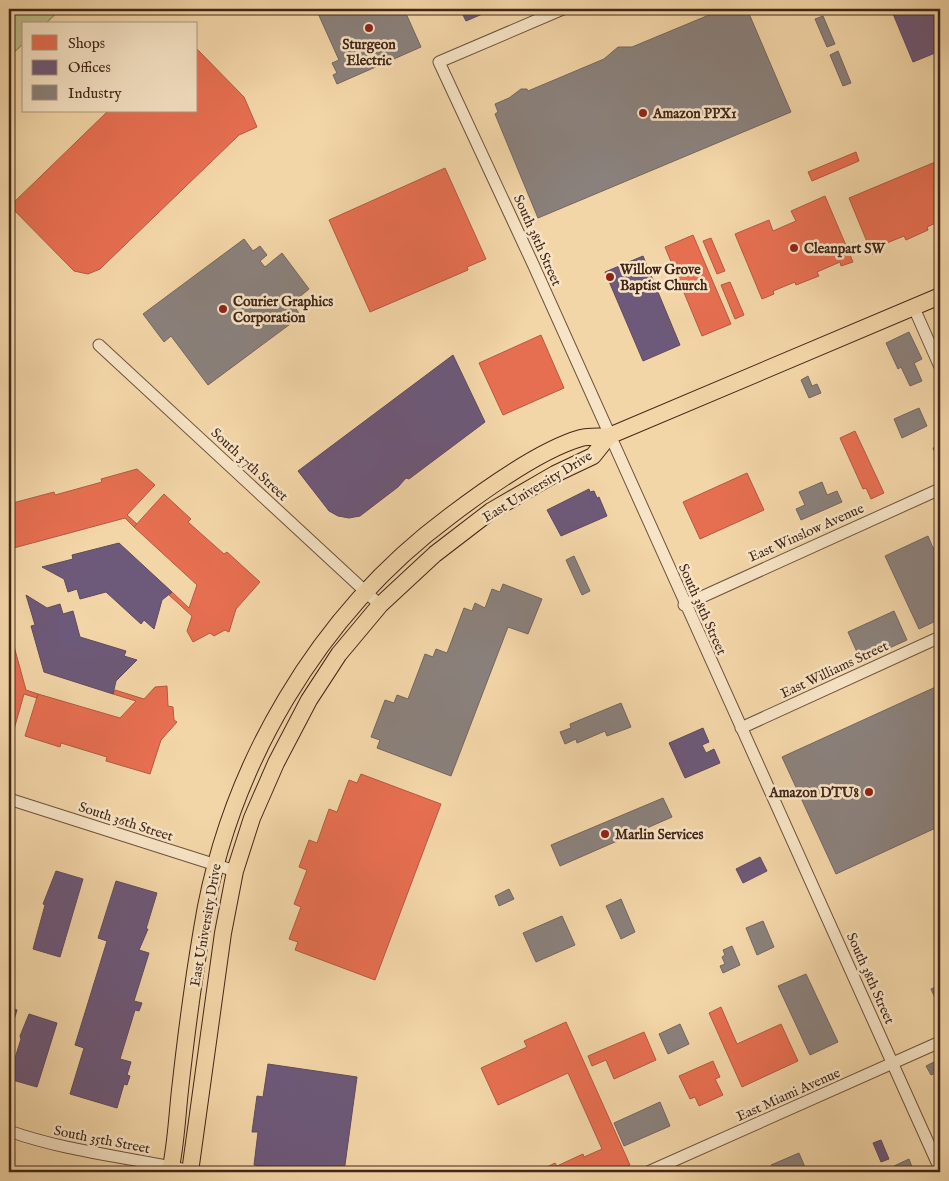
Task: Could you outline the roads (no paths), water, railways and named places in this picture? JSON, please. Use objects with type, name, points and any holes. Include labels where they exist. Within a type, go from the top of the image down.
[{"type":"main road","name":"East University Drive","points":[[171,1170],[200,938],[214,864],[236,801],[272,724],[290,691],[326,639],[364,591],[420,538],[478,495],[548,453],[582,438],[609,436],[940,296]]},
{"type":"main road","name":"East University Drive","points":[[190,1172],[223,933],[235,871],[252,818],[272,772],[309,700],[339,654],[380,605],[435,554],[492,511],[555,474],[593,456],[609,436]]},
{"type":"street","name":"South 38th Street","points":[[563,9],[439,62],[940,1169]]},
{"type":"street","points":[[914,308],[940,367]]},
{"type":"street","name":"South 37th Street","points":[[100,345],[380,605]]},
{"type":"street","name":"East Winslow Avenue","points":[[684,605],[940,488]]},
{"type":"street","name":"East Williams Street","points":[[741,728],[940,637]]},
{"type":"street","name":"South 36th Street","points":[[9,800],[235,871]]},
{"type":"street","name":"East Miami Avenue","points":[[648,1172],[940,1042]]},
{"type":"street","name":"South 35th Street","points":[[9,1131],[70,1149],[171,1170],[190,1172]]},
{"type":"place","name":"Sturgeon Electric","points":[[369,28]]},
{"type":"place","name":"Amazon PPX1","points":[[643,113]]},
{"type":"place","name":"Cleanpart SW","points":[[794,248]]},
{"type":"place","name":"Willow Grove Baptist Church","points":[[610,277]]},
{"type":"place","name":"Courier Graphics Corporation","points":[[223,309]]},
{"type":"place","name":"Amazon DTU8","points":[[869,792]]},
{"type":"place","name":"Marlin Services","points":[[605,834]]}]
